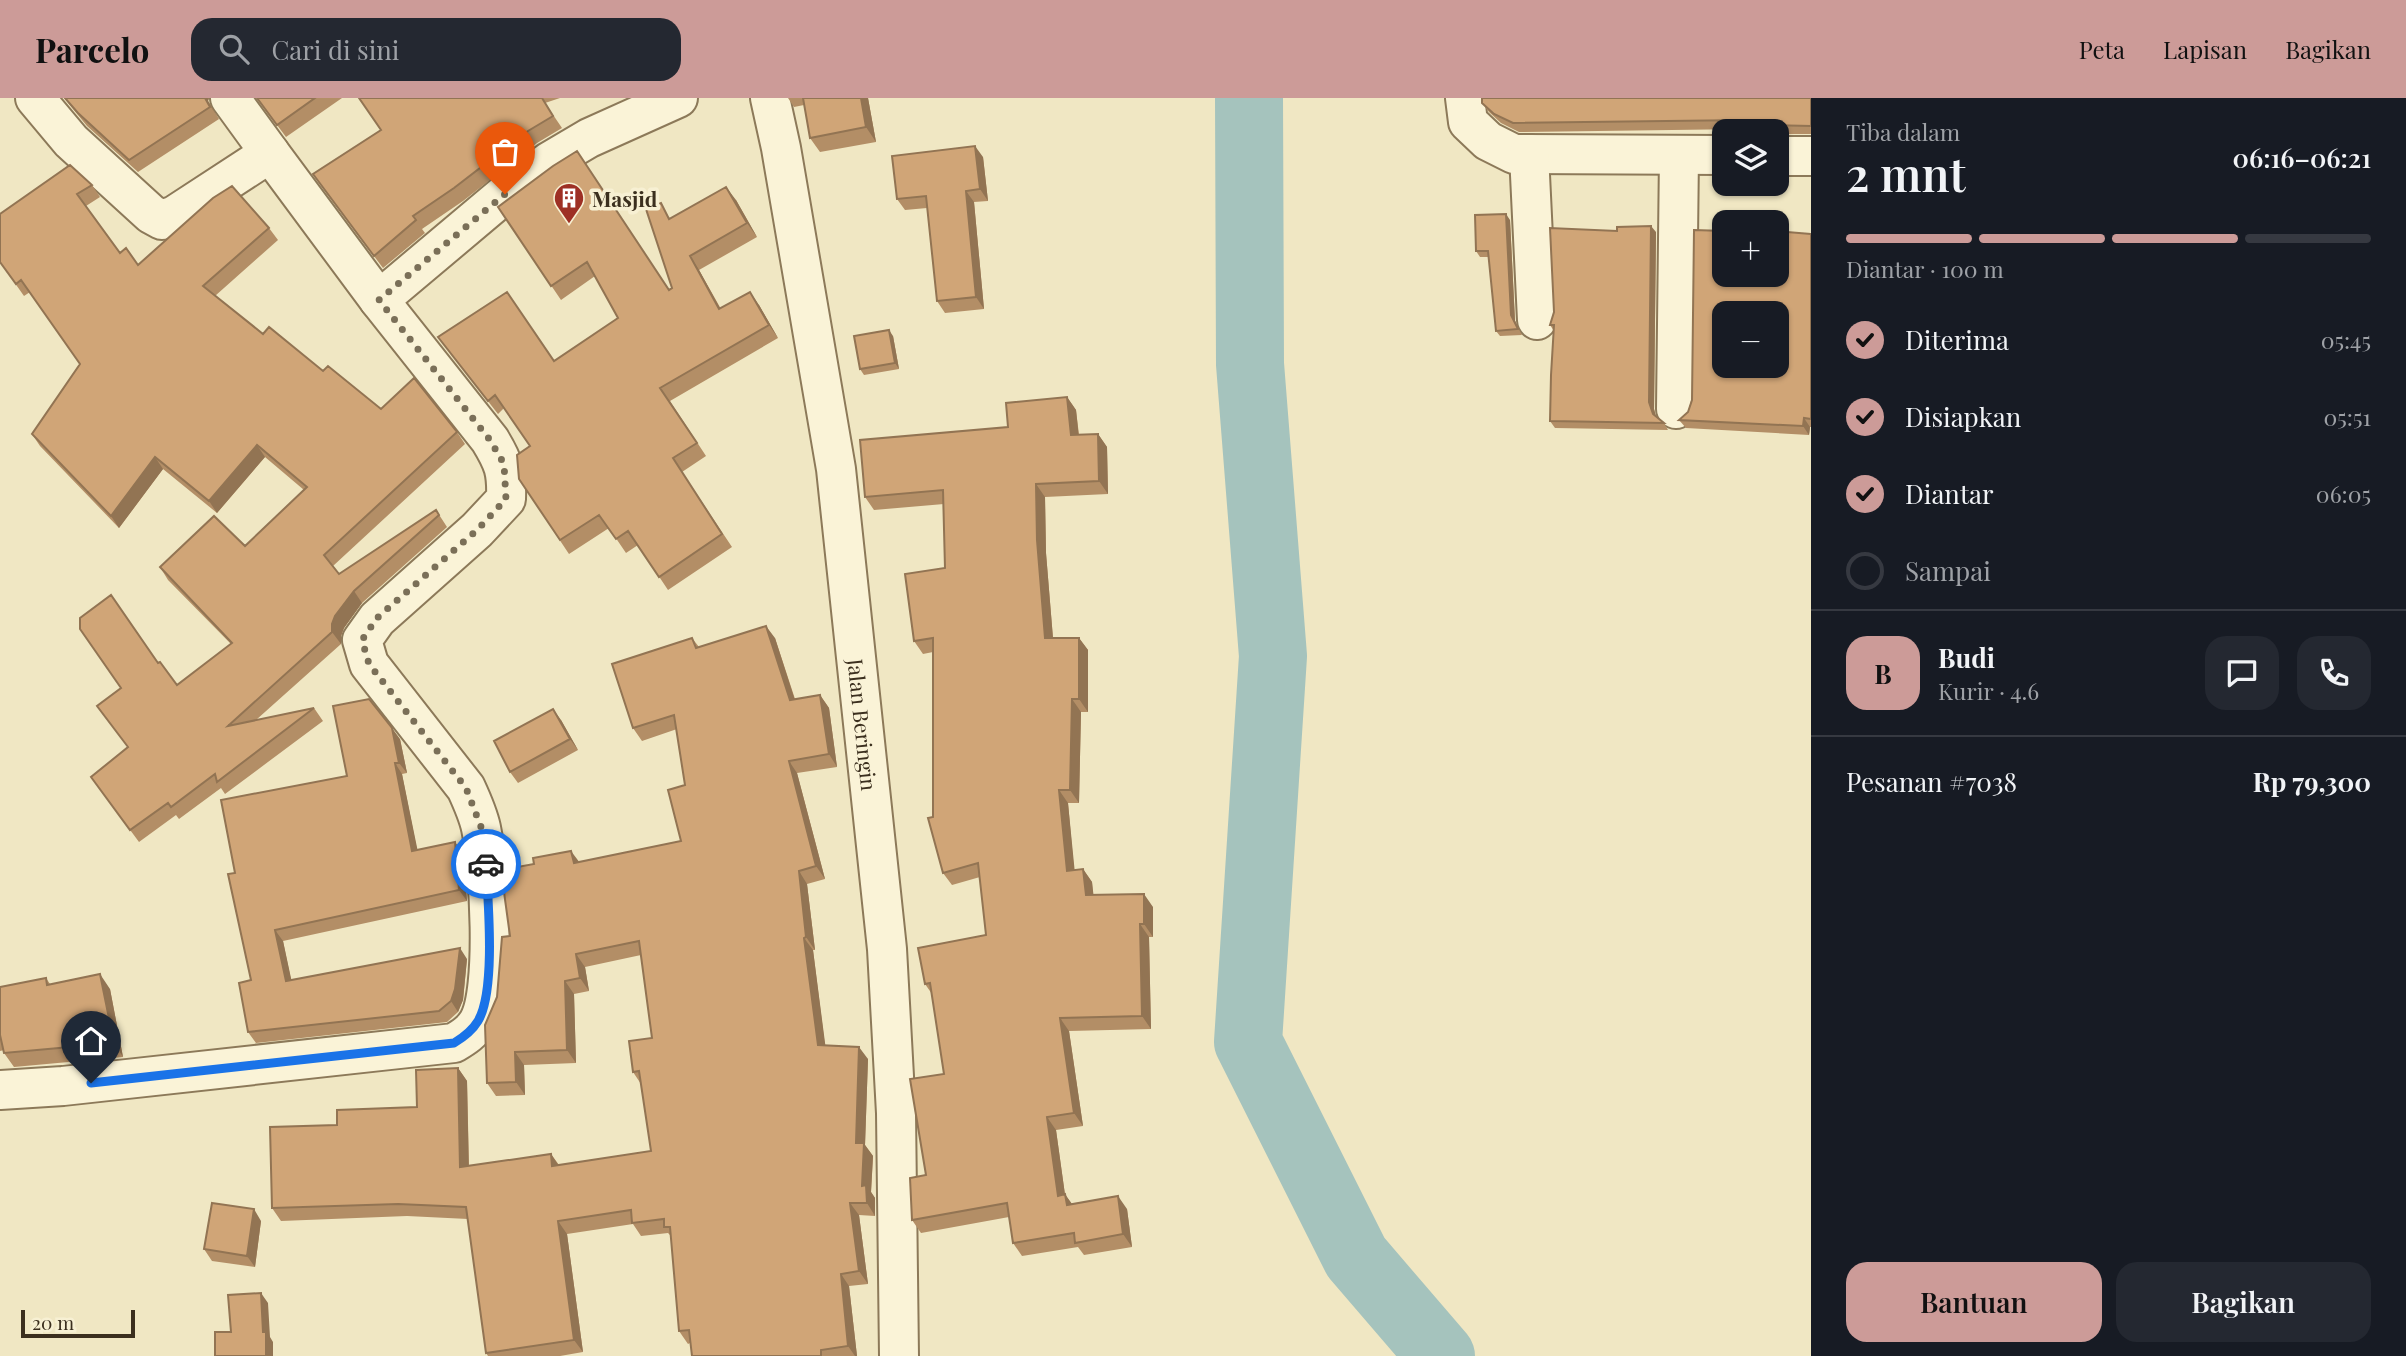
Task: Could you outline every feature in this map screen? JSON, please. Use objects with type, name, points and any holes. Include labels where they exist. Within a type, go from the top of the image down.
[{"type":"street","points":[[35,98],[71,141],[151,215],[162,220],[175,215],[270,153]]},
{"type":"street","points":[[0,1090],[63,1086],[454,1043],[468,1034],[479,1021],[488,996],[489,914],[486,861],[475,807],[466,788],[369,664],[362,640],[377,618],[477,530],[506,499],[504,464],[490,440],[379,300],[230,98]]},
{"type":"street","points":[[379,300],[505,194],[550,161],[589,138],[678,98]]},
{"type":"street","name":"Jalan Beringin","points":[[770,98],[836,470],[887,949],[896,1112],[899,1356]]},
{"type":"street","points":[[1465,98],[1468,122],[1488,141],[1514,154],[1712,155]]},
{"type":"street","points":[[1529,154],[1537,320]]},
{"type":"street","points":[[1676,409],[1679,155]]},
{"type":"street","points":[[1789,156],[1811,156]]},
{"type":"building","points":[[65,98],[205,98],[210,107],[129,160]]},
{"type":"building","points":[[257,98],[315,98],[277,125]]},
{"type":"building","points":[[359,98],[542,98],[553,116],[528,131],[413,216],[416,220],[374,256],[313,174],[381,130]]},
{"type":"building","points":[[803,98],[861,98],[866,127],[810,138]]},
{"type":"building","points":[[1482,98],[1811,98],[1811,126],[1789,125],[1789,119],[1513,123],[1494,114],[1482,103]]},
{"type":"building","points":[[975,146],[980,189],[966,191],[976,297],[937,301],[926,196],[897,199],[892,156]]},
{"type":"building","points":[[577,151],[669,290],[672,288],[646,209],[661,203],[669,219],[726,187],[747,223],[690,256],[719,309],[750,292],[769,325],[660,388],[697,443],[673,458],[722,534],[659,577],[628,531],[616,539],[599,515],[560,540],[519,479],[517,455],[530,446],[495,395],[488,401],[438,337],[507,292],[554,361],[618,318],[587,262],[551,286],[498,207]]},
{"type":"building","points":[[70,165],[92,185],[77,194],[120,253],[126,248],[138,265],[213,198],[232,186],[269,228],[203,286],[263,334],[269,327],[323,371],[328,366],[381,409],[414,378],[457,432],[324,555],[339,574],[436,510],[439,515],[354,591],[335,616],[332,632],[228,726],[314,708],[217,782],[215,774],[171,807],[168,803],[130,830],[91,777],[128,747],[97,706],[121,688],[80,629],[80,618],[111,595],[158,663],[160,662],[177,685],[232,643],[160,567],[214,516],[245,546],[307,487],[257,445],[209,501],[155,457],[111,516],[32,434],[80,364],[21,280],[16,284],[0,262],[0,214]]},
{"type":"building","points":[[1506,214],[1511,315],[1518,329],[1496,331],[1488,251],[1476,251],[1475,215]]},
{"type":"building","points":[[1651,226],[1649,402],[1653,414],[1664,423],[1550,421],[1554,325],[1550,325],[1554,312],[1550,228],[1617,231],[1617,227]]},
{"type":"building","points":[[1694,230],[1712,231],[1712,287],[1789,287],[1789,232],[1811,234],[1811,419],[1804,418],[1803,426],[1679,420],[1688,412],[1692,400]]},
{"type":"building","points":[[889,330],[895,363],[860,369],[854,336]]},
{"type":"building","points":[[1067,397],[1071,435],[1098,434],[1099,481],[1036,484],[1037,540],[1045,638],[1079,638],[1079,699],[1072,699],[1070,790],[1059,790],[1067,871],[1083,869],[1086,895],[1144,894],[1144,924],[1140,924],[1142,1016],[1060,1018],[1074,1113],[1047,1117],[1058,1196],[1065,1194],[1067,1205],[1118,1196],[1123,1234],[1075,1243],[1074,1233],[1013,1243],[1007,1203],[912,1220],[910,1178],[926,1175],[910,1079],[944,1074],[930,983],[925,984],[918,948],[986,935],[978,863],[943,873],[928,818],[933,817],[933,638],[914,641],[905,574],[945,568],[943,490],[865,497],[860,440],[1008,427],[1006,403]]},
{"type":"building","points":[[766,626],[790,700],[820,695],[829,754],[789,761],[816,866],[799,871],[804,938],[818,1045],[859,1047],[856,1143],[864,1143],[862,1186],[866,1185],[867,1203],[850,1203],[859,1271],[841,1274],[848,1346],[821,1350],[821,1356],[692,1356],[689,1330],[679,1331],[670,1227],[664,1227],[664,1219],[632,1223],[631,1210],[558,1221],[574,1340],[486,1353],[466,1207],[398,1204],[272,1208],[270,1127],[337,1125],[337,1110],[417,1107],[416,1070],[458,1068],[460,1167],[551,1154],[552,1166],[651,1151],[639,1071],[633,1072],[629,1041],[652,1038],[639,941],[576,954],[580,978],[565,981],[567,1050],[515,1052],[516,1082],[487,1083],[485,1025],[497,997],[502,937],[510,936],[501,870],[534,864],[533,858],[571,851],[574,863],[681,841],[668,790],[685,785],[674,715],[633,728],[612,664],[692,638],[696,648]]},
{"type":"building","points":[[369,699],[392,728],[399,763],[395,763],[412,851],[455,842],[459,890],[275,930],[286,981],[460,948],[451,1001],[439,1011],[248,1032],[239,983],[251,980],[228,874],[235,873],[221,800],[347,776],[333,706]]},
{"type":"building","points":[[553,709],[570,739],[510,772],[494,741]]},
{"type":"building","points":[[100,974],[114,1043],[4,1053],[0,1035],[0,987],[46,978],[47,985]]},
{"type":"building","points":[[212,1203],[254,1209],[247,1256],[204,1249]]},
{"type":"building","points":[[261,1293],[266,1356],[215,1356],[215,1332],[231,1332],[228,1295]]},
{"type":"waterway","points":[[1249,98],[1250,364],[1273,656],[1248,1042],[1356,1257],[1441,1356]]},
{"type":"way so far","points":[[486,864],[481,827],[466,788],[369,664],[362,640],[377,618],[477,530],[506,499],[504,464],[490,440],[379,300],[505,194]]},
{"type":"place","name":"Masjid","points":[[569,225]]},
{"type":"route","points":[[91,1083],[454,1043],[468,1034],[479,1021],[488,996],[489,914],[486,864]]}]
